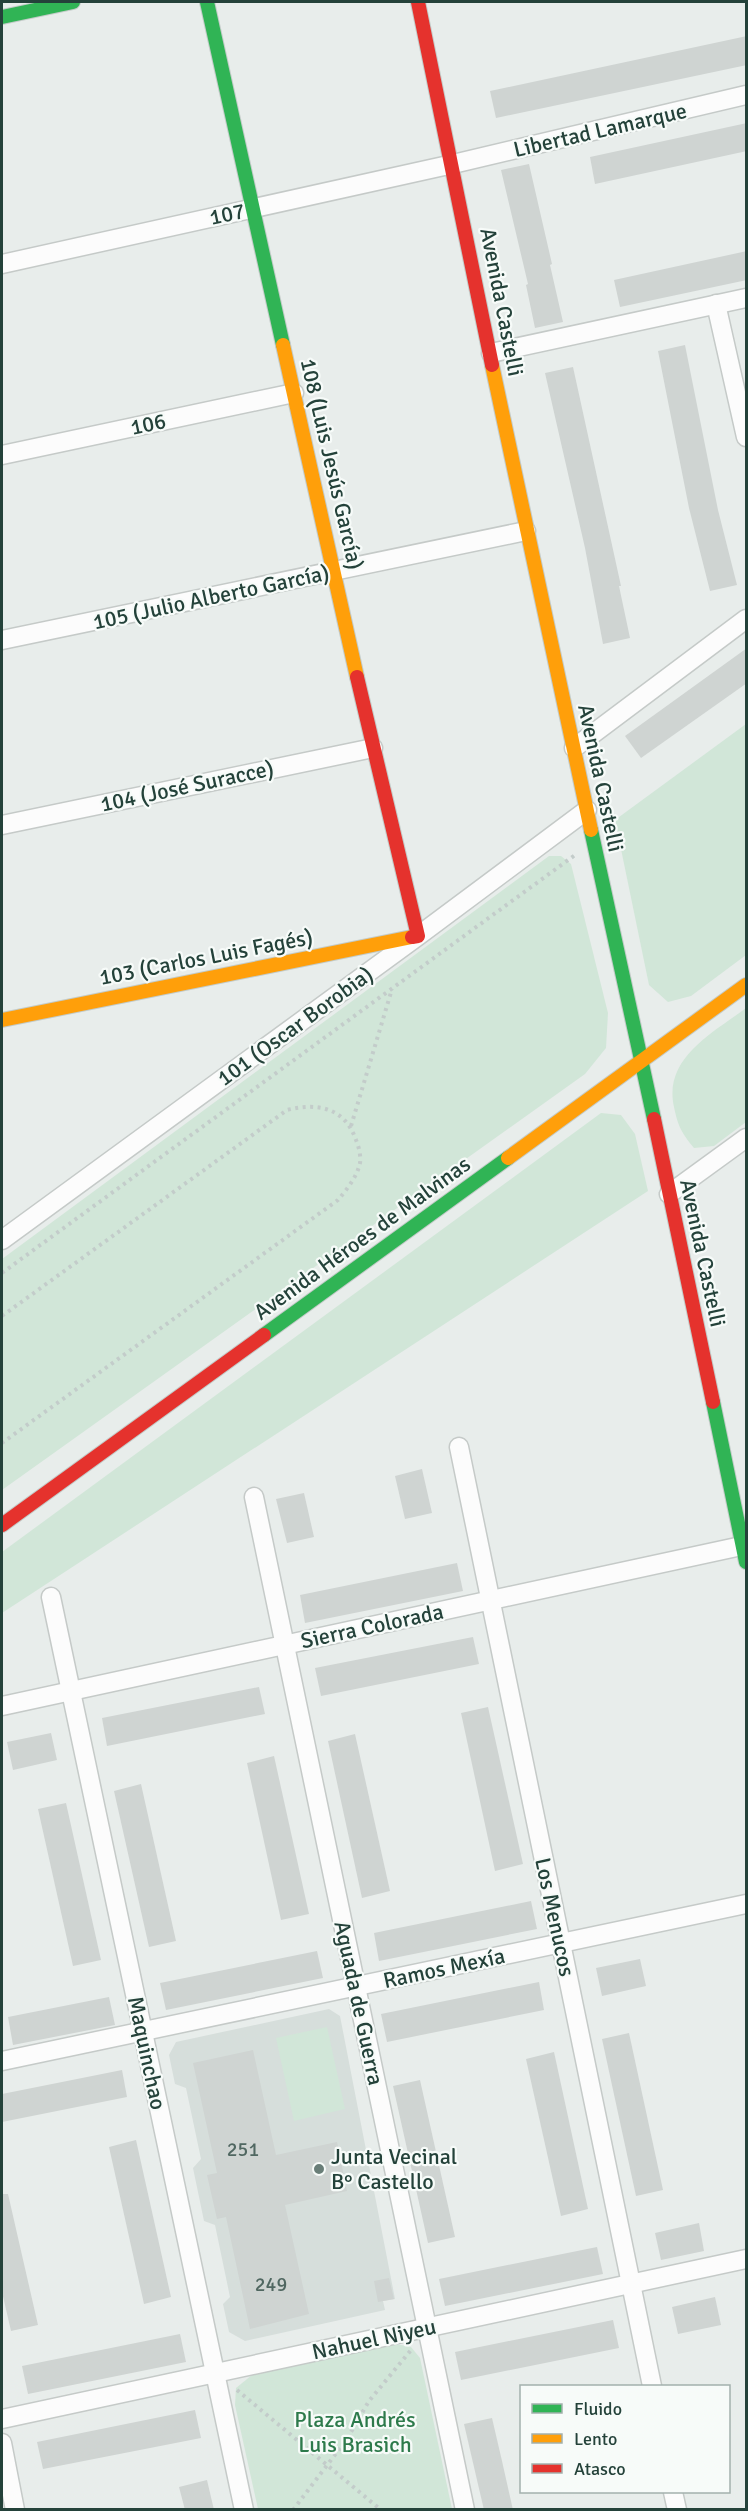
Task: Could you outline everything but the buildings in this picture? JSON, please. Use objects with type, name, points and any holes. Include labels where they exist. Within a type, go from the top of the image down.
[{"type":"main road","points":[[2,17],[73,2]]},
{"type":"main road","name":"108 (Luis Jesús García)","points":[[207,2],[373,748],[418,936]]},
{"type":"main road","name":"Avenida Castelli","points":[[418,2],[453,164],[526,531],[642,1062],[745,1551]]},
{"type":"main road","name":"103 (Carlos Luis Fagés)","points":[[2,1020],[418,936]]},
{"type":"main road","name":"Avenida Héroes de Malvinas","points":[[2,1525],[747,985]]},
{"type":"street","name":"Libertad Lamarque","points":[[453,164],[747,95]]},
{"type":"street","name":"107","points":[[2,264],[453,164]]},
{"type":"street","points":[[490,353],[747,298]]},
{"type":"street","points":[[716,304],[747,437]]},
{"type":"street","name":"106","points":[[2,455],[294,393]]},
{"type":"street","name":"105 (Julio Alberto García)","points":[[2,640],[526,531]]},
{"type":"street","points":[[573,748],[747,619]]},
{"type":"street","name":"104 (José Suracce)","points":[[2,825],[373,748]]},
{"type":"street","name":"101 (Oscar Borobia)","points":[[2,1240],[587,810]]},
{"type":"street","points":[[669,1194],[747,1138]]},
{"type":"street","name":"Los Menucos","points":[[459,1448],[652,2385]]},
{"type":"street","name":"Aguada de Guerra","points":[[254,1497],[465,2510]]},
{"type":"street","name":"Sierra Colorada","points":[[2,1706],[490,1601],[745,1551]]},
{"type":"street","name":"Maquinchao","points":[[51,1597],[244,2510]]},
{"type":"street","name":"Ramos Mexía","points":[[2,2061],[747,1904]]},
{"type":"street","name":"Nahuel Niyeu","points":[[2,2419],[747,2259]]},
{"type":"street","points":[[2,2443],[15,2510]]},
{"type":"street","points":[[673,2493],[677,2510]]},
{"type":"path","points":[[2,1273],[594,841]]},
{"type":"path","points":[[351,1126],[392,988]]},
{"type":"path","points":[[2,1316],[287,1110],[303,1106],[319,1107],[339,1115],[351,1126],[359,1146],[360,1162],[353,1180],[338,1200],[2,1443]]},
{"type":"path","points":[[293,2510],[347,2439],[369,2401],[427,2328]]},
{"type":"path","points":[[215,2374],[246,2396],[381,2510]]},
{"type":"shaded area","points":[[329,2009],[340,2016],[395,2299],[383,2301],[385,2310],[245,2341],[229,2332],[223,2304],[230,2297],[215,2225],[204,2221],[193,2168],[201,2159],[186,2088],[175,2084],[169,2055],[176,2042]]},
{"type":"green space","points":[[746,724],[746,955],[691,996],[668,1002],[649,985],[615,820]]},
{"type":"green space","points":[[549,856],[561,856],[571,864],[608,1013],[606,1048],[585,1074],[2,1490],[2,1259]]},
{"type":"green space","points":[[746,1008],[746,1122],[714,1146],[694,1148],[686,1138],[675,1114],[673,1090],[676,1074],[694,1048]]},
{"type":"green space","points":[[601,1113],[621,1115],[635,1134],[648,1191],[2,1613],[2,1552]]},
{"type":"green space","points":[[327,2027],[345,2109],[294,2121],[276,2038]]},
{"type":"green space","name":"Plaza Andrés Luis Brasich","points":[[396,2344],[411,2347],[420,2358],[452,2509],[258,2509],[235,2405],[236,2388],[252,2375]]},
{"type":"traffic: fast","points":[[2,17],[73,2]]},
{"type":"traffic: fast","points":[[207,2],[283,345]]},
{"type":"traffic: fast","points":[[591,830],[654,1119]]},
{"type":"traffic: fast","points":[[264,1335],[508,1158]]},
{"type":"traffic: fast","points":[[713,1402],[746,1562]]},
{"type":"traffic: slow","points":[[283,345],[357,677]]},
{"type":"traffic: slow","points":[[492,365],[591,830]]},
{"type":"traffic: slow","points":[[2,1020],[412,937]]},
{"type":"traffic: slow","points":[[508,1158],[746,985]]},
{"type":"traffic: jam","points":[[418,2],[492,365]]},
{"type":"traffic: jam","points":[[357,677],[418,936],[412,937]]},
{"type":"traffic: jam","points":[[654,1119],[713,1402]]},
{"type":"traffic: jam","points":[[2,1525],[264,1335]]},
{"type":"place","name":"Junta Vecinal B° Castello","points":[[319,2169]]}]
